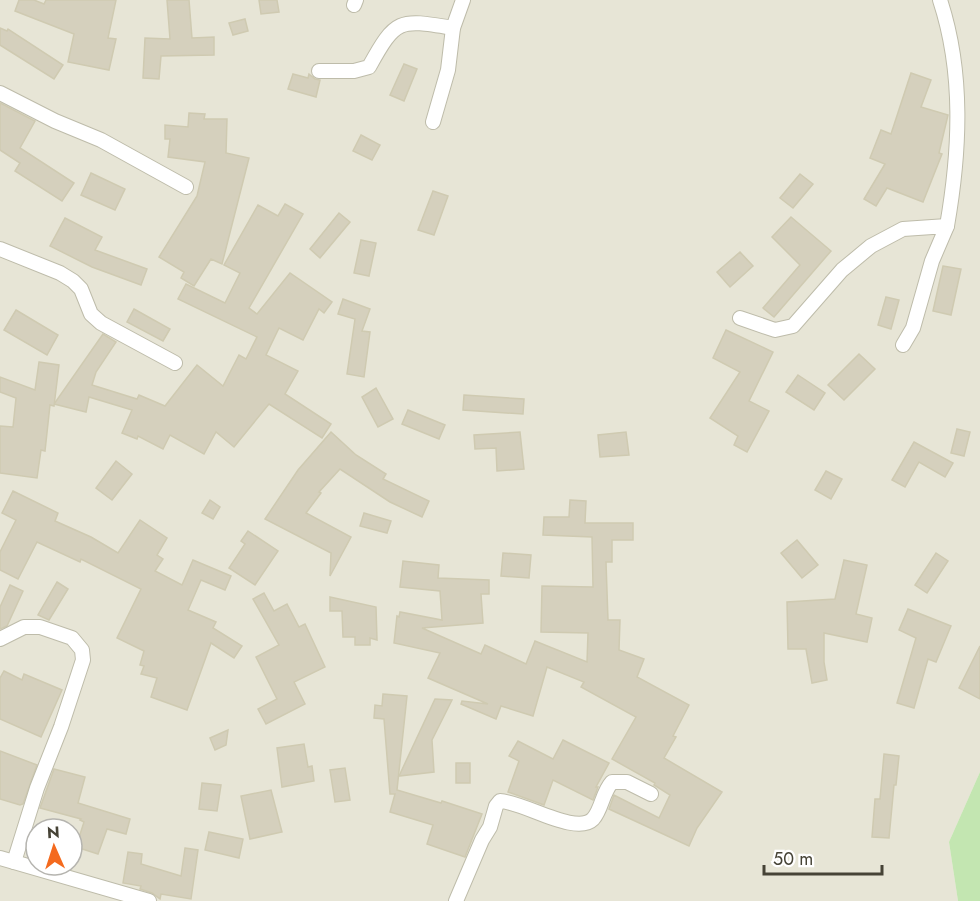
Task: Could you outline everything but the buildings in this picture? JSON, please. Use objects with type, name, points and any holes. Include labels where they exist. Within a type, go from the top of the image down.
[{"type":"street","points":[[433,122],[448,70],[453,28],[463,0]]},
{"type":"street","points":[[903,345],[913,328],[932,261],[947,226],[954,182],[958,122],[952,51],[940,0]]},
{"type":"street","points":[[319,71],[354,71],[369,67],[386,37],[401,25],[417,22],[453,28]]},
{"type":"street","points":[[0,93],[55,121],[101,140],[186,187]]},
{"type":"street","points":[[740,318],[775,330],[793,326],[842,270],[870,246],[903,229],[947,226]]},
{"type":"street","points":[[0,249],[60,273],[73,281],[81,289],[91,314],[101,324],[175,363]]},
{"type":"street","points":[[0,639],[24,627],[40,627],[72,639],[81,650],[83,660],[61,727],[37,788],[14,862]]},
{"type":"street","points":[[456,901],[500,801],[512,801],[573,825],[586,824],[594,817],[605,789],[612,782],[627,782],[651,794]]},
{"type":"street","points":[[0,858],[149,901]]},
{"type":"shaded area","points":[[0,0],[980,0],[980,772],[949,842],[958,901],[0,901]]},
{"type":"green space","points":[[980,772],[980,901],[958,901],[949,842]]}]
